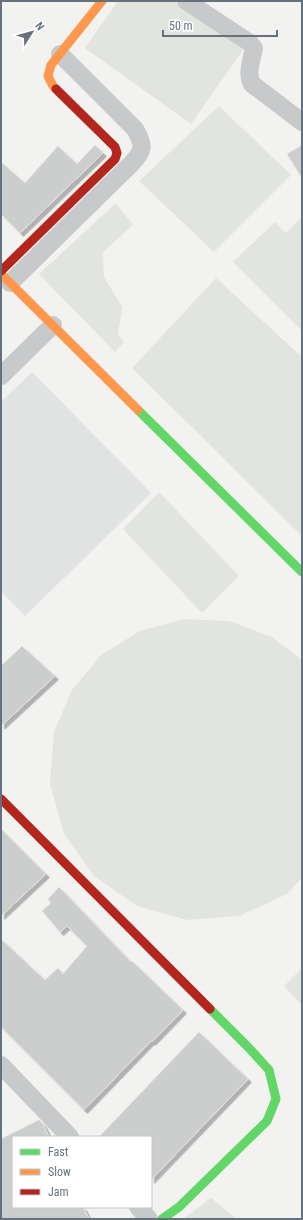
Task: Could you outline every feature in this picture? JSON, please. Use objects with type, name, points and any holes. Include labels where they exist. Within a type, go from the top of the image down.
[{"type":"street","points":[[4,276],[115,159],[117,153],[115,147],[53,86],[48,76],[52,65],[102,1]]},
{"type":"street","points":[[186,1],[250,43],[254,48],[249,69],[249,78],[252,84],[302,122]]},
{"type":"street","points":[[4,276],[131,164],[139,156],[142,148],[141,140],[136,129],[60,54]]},
{"type":"street","points":[[4,276],[302,572]]},
{"type":"street","points":[[1,376],[53,325]]},
{"type":"street","points":[[1,799],[249,1048],[269,1070],[276,1098],[267,1121],[179,1207],[162,1219]]},
{"type":"street","points":[[1,1066],[69,1136]]},
{"type":"street","points":[[139,1208],[149,1219]]},
{"type":"shaded area","points":[[118,1],[174,1],[243,50],[191,124],[85,48]]},
{"type":"shaded area","points":[[219,106],[291,175],[214,252],[139,181]]},
{"type":"shaded area","points":[[116,203],[133,225],[103,252],[104,277],[122,307],[118,335],[124,342],[115,352],[39,274]]},
{"type":"shaded area","points":[[302,217],[302,331],[233,262],[275,222],[286,233]]},
{"type":"shaded area","points":[[216,278],[302,357],[302,536],[132,368]]},
{"type":"shaded area","points":[[32,372],[151,493],[25,616],[1,591],[1,402]]},
{"type":"shaded area","points":[[159,492],[239,576],[202,613],[123,529]]},
{"type":"shaded area","points":[[184,619],[229,621],[272,637],[302,660],[302,878],[287,894],[239,916],[187,920],[137,906],[94,876],[64,834],[50,784],[54,732],[72,690],[101,655],[140,631]]},
{"type":"shaded area","points":[[302,968],[302,1005],[284,986]]},
{"type":"shaded area","points":[[211,1198],[237,1219],[183,1219]]},
{"type":"building","points":[[95,145],[103,153],[20,233],[1,214],[1,162],[25,183],[58,146],[77,164]]},
{"type":"building","points":[[302,145],[302,178],[287,154]]},
{"type":"building","points":[[22,646],[55,676],[1,726],[1,666]]},
{"type":"building","points":[[1,829],[46,874],[1,916]]},
{"type":"building","points":[[59,887],[131,962],[132,961],[183,1010],[84,1110],[1,1027],[1,939],[45,980],[58,968],[63,974],[87,946],[67,926],[60,932],[42,911],[51,903],[48,899]]},
{"type":"building","points":[[199,1032],[248,1079],[152,1179],[152,1136],[100,1136]]},
{"type":"building","points":[[39,1120],[43,1124],[49,1136],[12,1136],[12,1208],[84,1208],[89,1219],[1,1219],[1,1139]]},
{"type":"traffic: fast","points":[[138,410],[302,572]]},
{"type":"traffic: fast","points":[[162,1219],[179,1207],[267,1121],[276,1099],[269,1070],[210,1009]]},
{"type":"traffic: slow","points":[[56,89],[48,76],[51,65],[102,1]]},
{"type":"traffic: slow","points":[[1,274],[138,410]]},
{"type":"traffic: jam","points":[[1,271],[115,159],[117,153],[115,147],[56,89]]},
{"type":"traffic: jam","points":[[1,799],[210,1009]]}]
